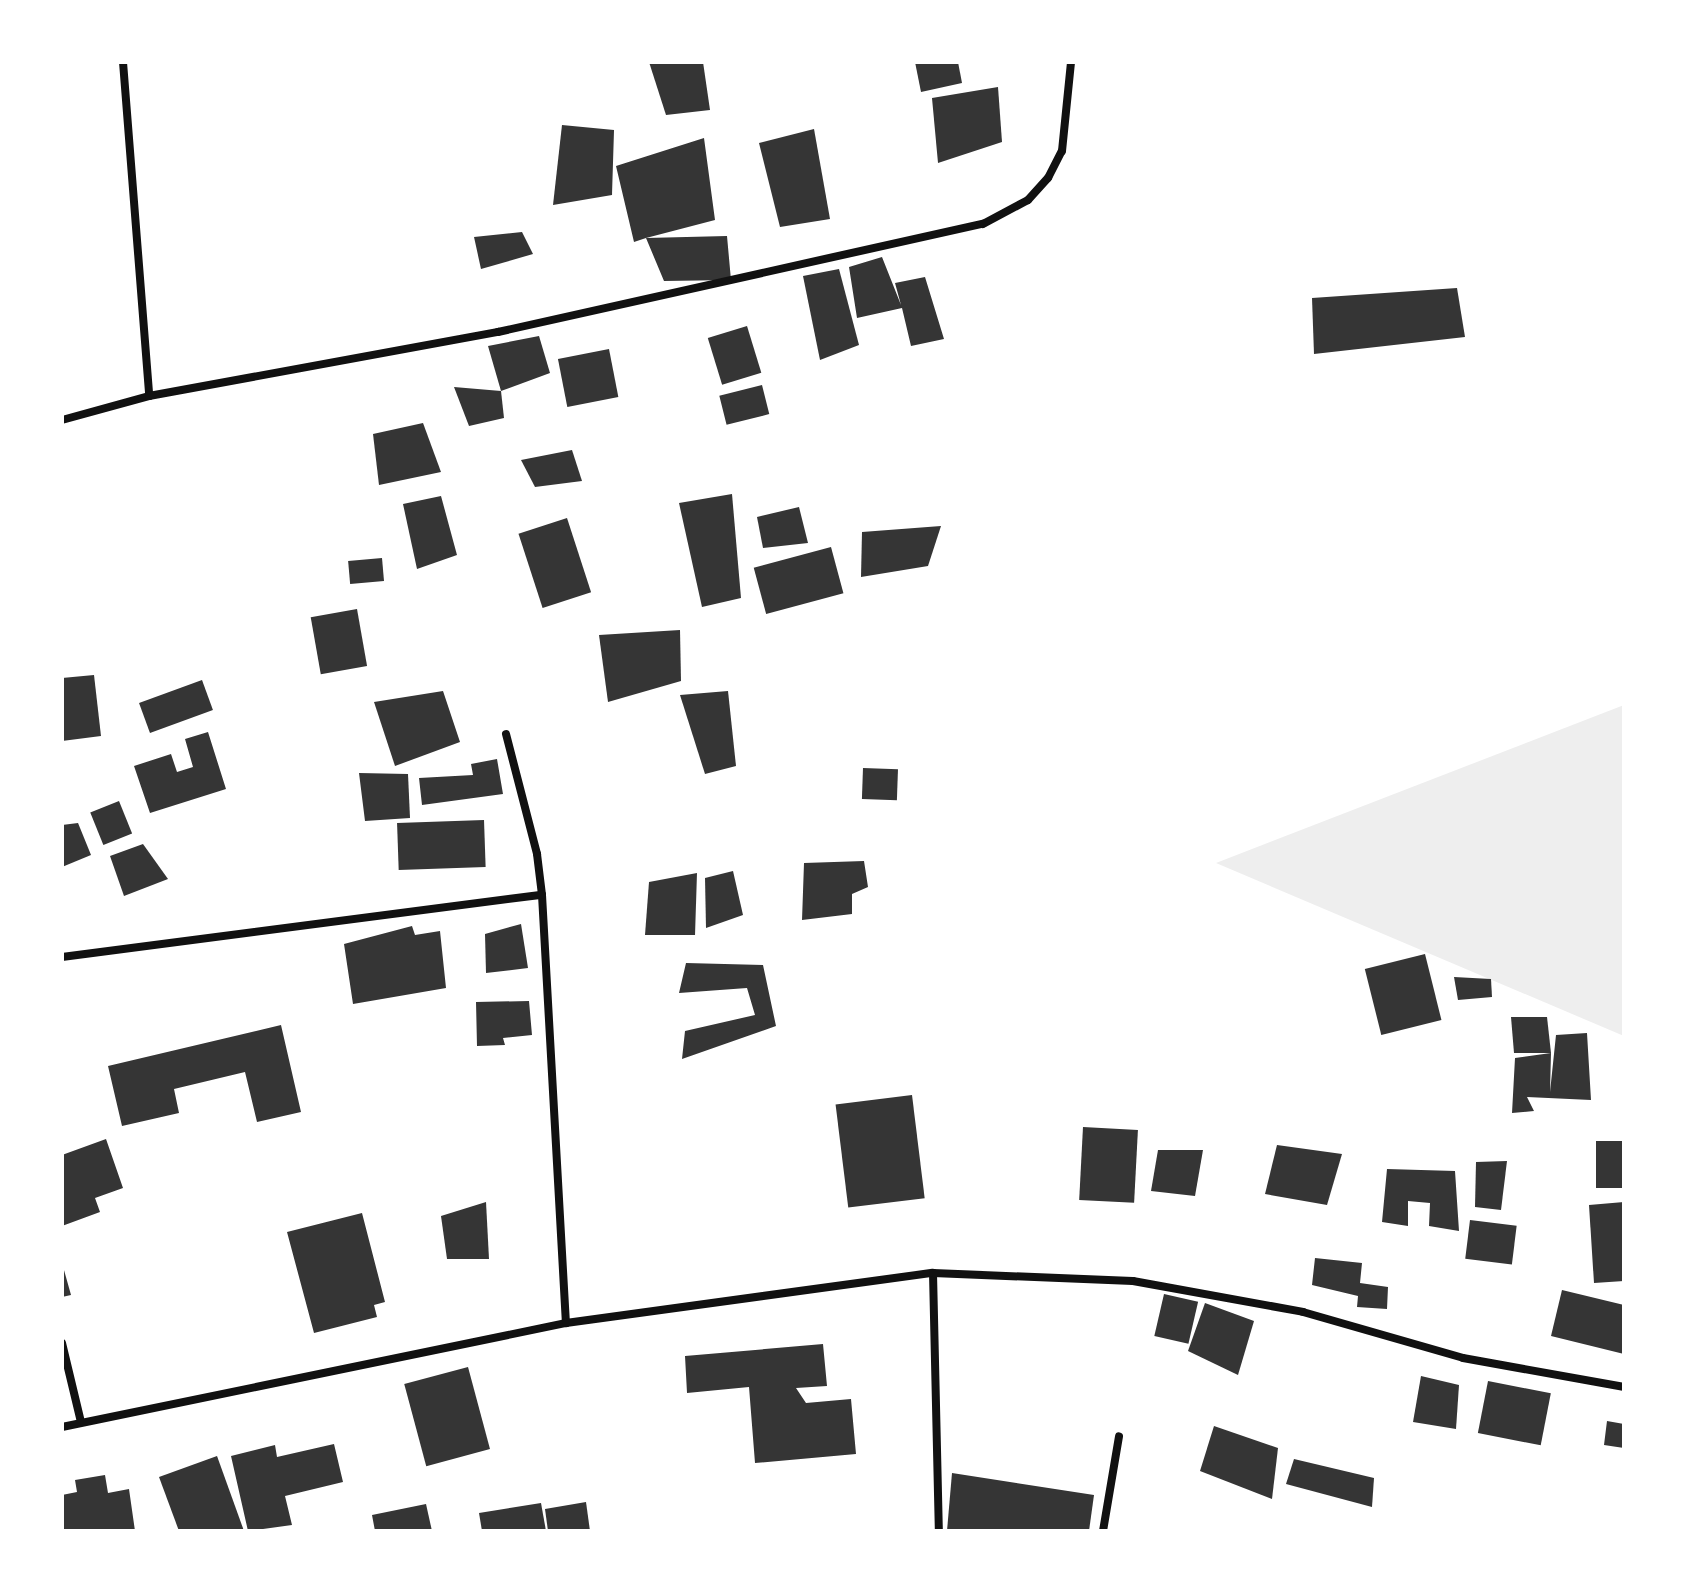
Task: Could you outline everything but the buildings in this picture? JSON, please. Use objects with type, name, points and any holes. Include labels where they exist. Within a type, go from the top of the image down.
[{"type":"street","points":[[123,62],[149,396]]},
{"type":"street","points":[[62,420],[149,396],[498,332],[983,224],[1028,200],[1048,178],[1062,151],[1071,62]]},
{"type":"street","points":[[506,734],[537,854],[542,895],[566,1323]]},
{"type":"street","points":[[62,957],[542,895]]},
{"type":"street","points":[[933,1273],[939,1531]]},
{"type":"street","points":[[62,1427],[566,1323],[933,1273],[1133,1281],[1303,1312],[1463,1358],[1624,1387]]},
{"type":"street","points":[[62,1343],[81,1422]]},
{"type":"street","points":[[1103,1531],[1119,1436]]},
{"type":"shaded area","points":[[1624,705],[1624,1036],[1216,863]]}]
